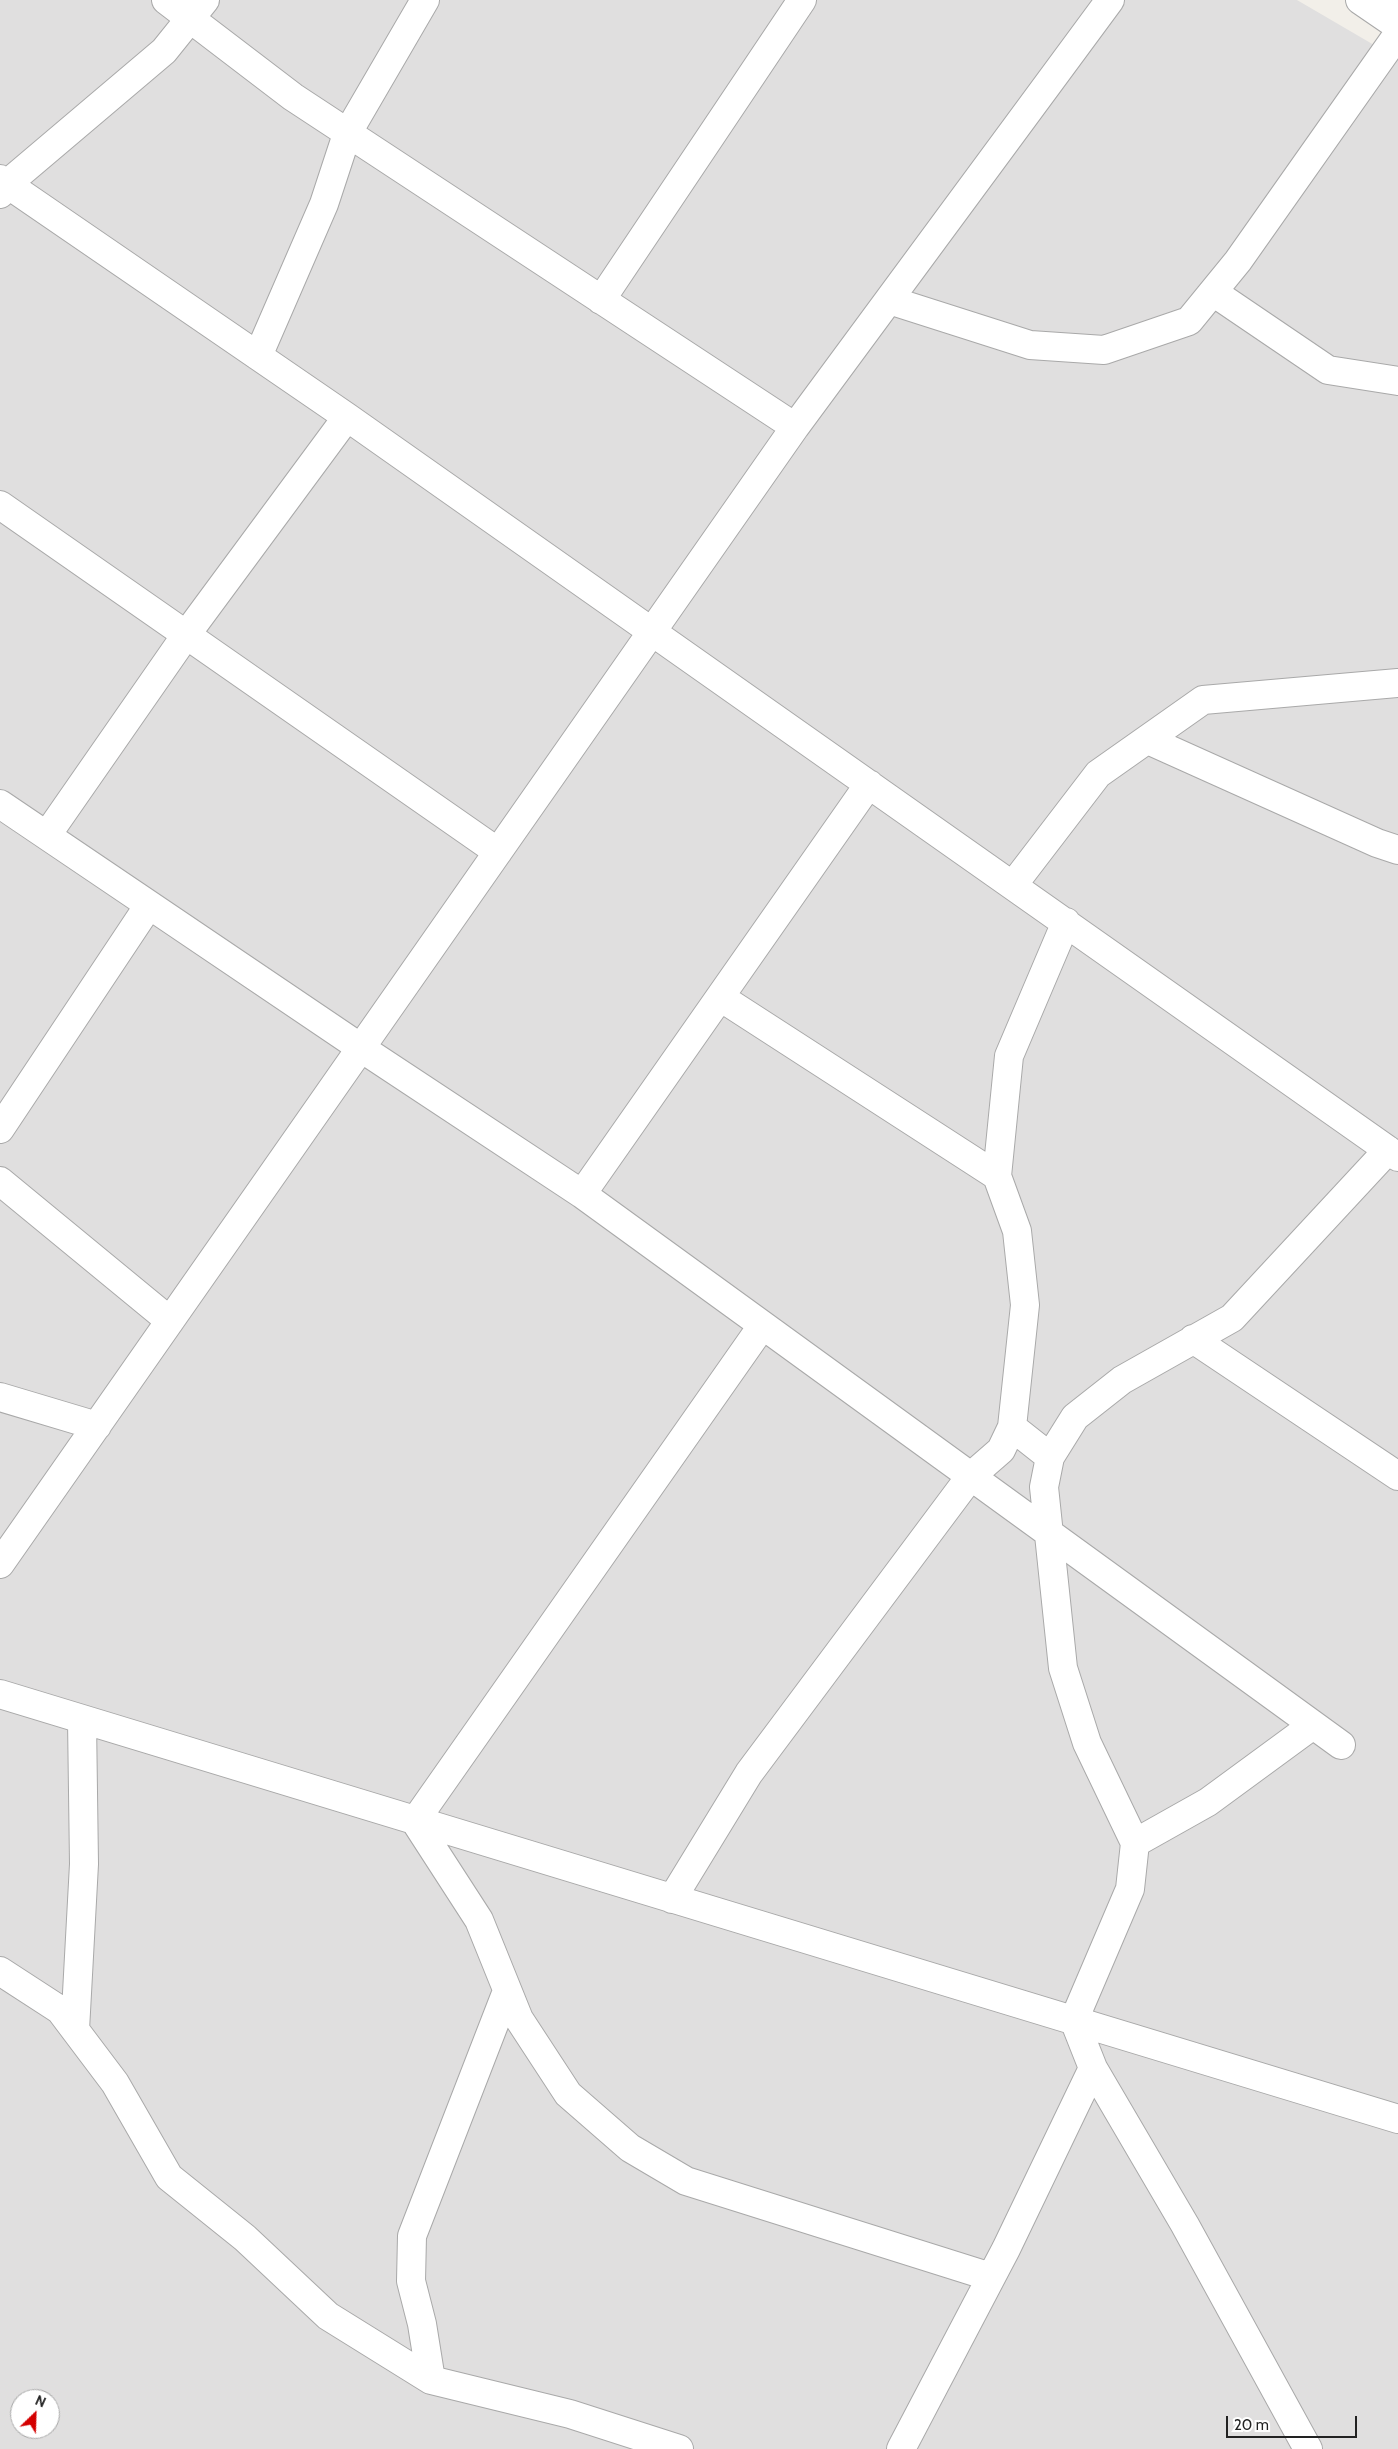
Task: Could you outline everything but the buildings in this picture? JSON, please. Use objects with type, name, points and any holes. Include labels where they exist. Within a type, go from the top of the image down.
[{"type":"street","points":[[166,0],[198,9],[292,98],[795,427]]},
{"type":"street","points":[[258,356],[324,204],[347,134],[425,0]]},
{"type":"street","points":[[601,300],[802,0]]},
{"type":"street","points":[[0,1564],[795,427],[1110,0]]},
{"type":"street","points":[[1360,0],[1398,26]]},
{"type":"street","points":[[198,9],[164,51],[2,186],[347,417],[1393,1153],[1232,1318],[1122,1380],[1076,1417],[1050,1457],[1044,1486],[1047,1532],[1063,1668],[1086,1743],[1135,1843],[1130,1889],[1074,2020],[1093,2068],[1185,2225],[1308,2449]]},
{"type":"street","points":[[889,300],[1030,345],[1104,350],[1190,321],[1238,261],[1398,34]]},
{"type":"street","points":[[1213,292],[1328,370],[1398,381]]},
{"type":"street","points":[[47,835],[186,635],[347,417]]},
{"type":"street","points":[[0,505],[498,852]]},
{"type":"street","points":[[1013,885],[1098,774],[1203,700],[1398,683]]},
{"type":"street","points":[[1353,687],[1398,699]]},
{"type":"street","points":[[1148,740],[1377,843],[1398,850]]},
{"type":"street","points":[[582,1194],[869,784]]},
{"type":"street","points":[[0,804],[361,1048],[582,1194],[1341,1745]]},
{"type":"street","points":[[0,1129],[149,905]]},
{"type":"street","points":[[672,1899],[749,1773],[970,1477],[1001,1450],[1012,1427],[1025,1305],[1017,1231],[996,1176],[1009,1056],[1066,922]]},
{"type":"street","points":[[720,997],[996,1176]]},
{"type":"street","points":[[0,1181],[170,1321]]},
{"type":"street","points":[[415,1821],[762,1326]]},
{"type":"street","points":[[1193,1339],[1398,1476]]},
{"type":"street","points":[[0,1398],[96,1426]]},
{"type":"street","points":[[1012,1427],[1050,1457]]},
{"type":"street","points":[[0,1694],[1398,2119]]},
{"type":"street","points":[[75,2030],[84,1864],[82,1720]]},
{"type":"street","points":[[1135,1843],[1208,1802],[1313,1726]]},
{"type":"street","points":[[415,1821],[479,1920],[519,2019],[568,2094],[638,2153],[686,2181],[991,2277]]},
{"type":"street","points":[[0,1971],[60,2010],[115,2083],[169,2177],[245,2238],[328,2316],[432,2380],[570,2414],[678,2449]]},
{"type":"street","points":[[432,2380],[422,2324],[411,2281],[412,2236],[507,1991]]},
{"type":"street","points":[[901,2449],[991,2277],[1093,2068]]},
{"type":"shaded area","points":[[0,0],[1297,0],[1398,59],[1398,2449],[0,2449]]}]
